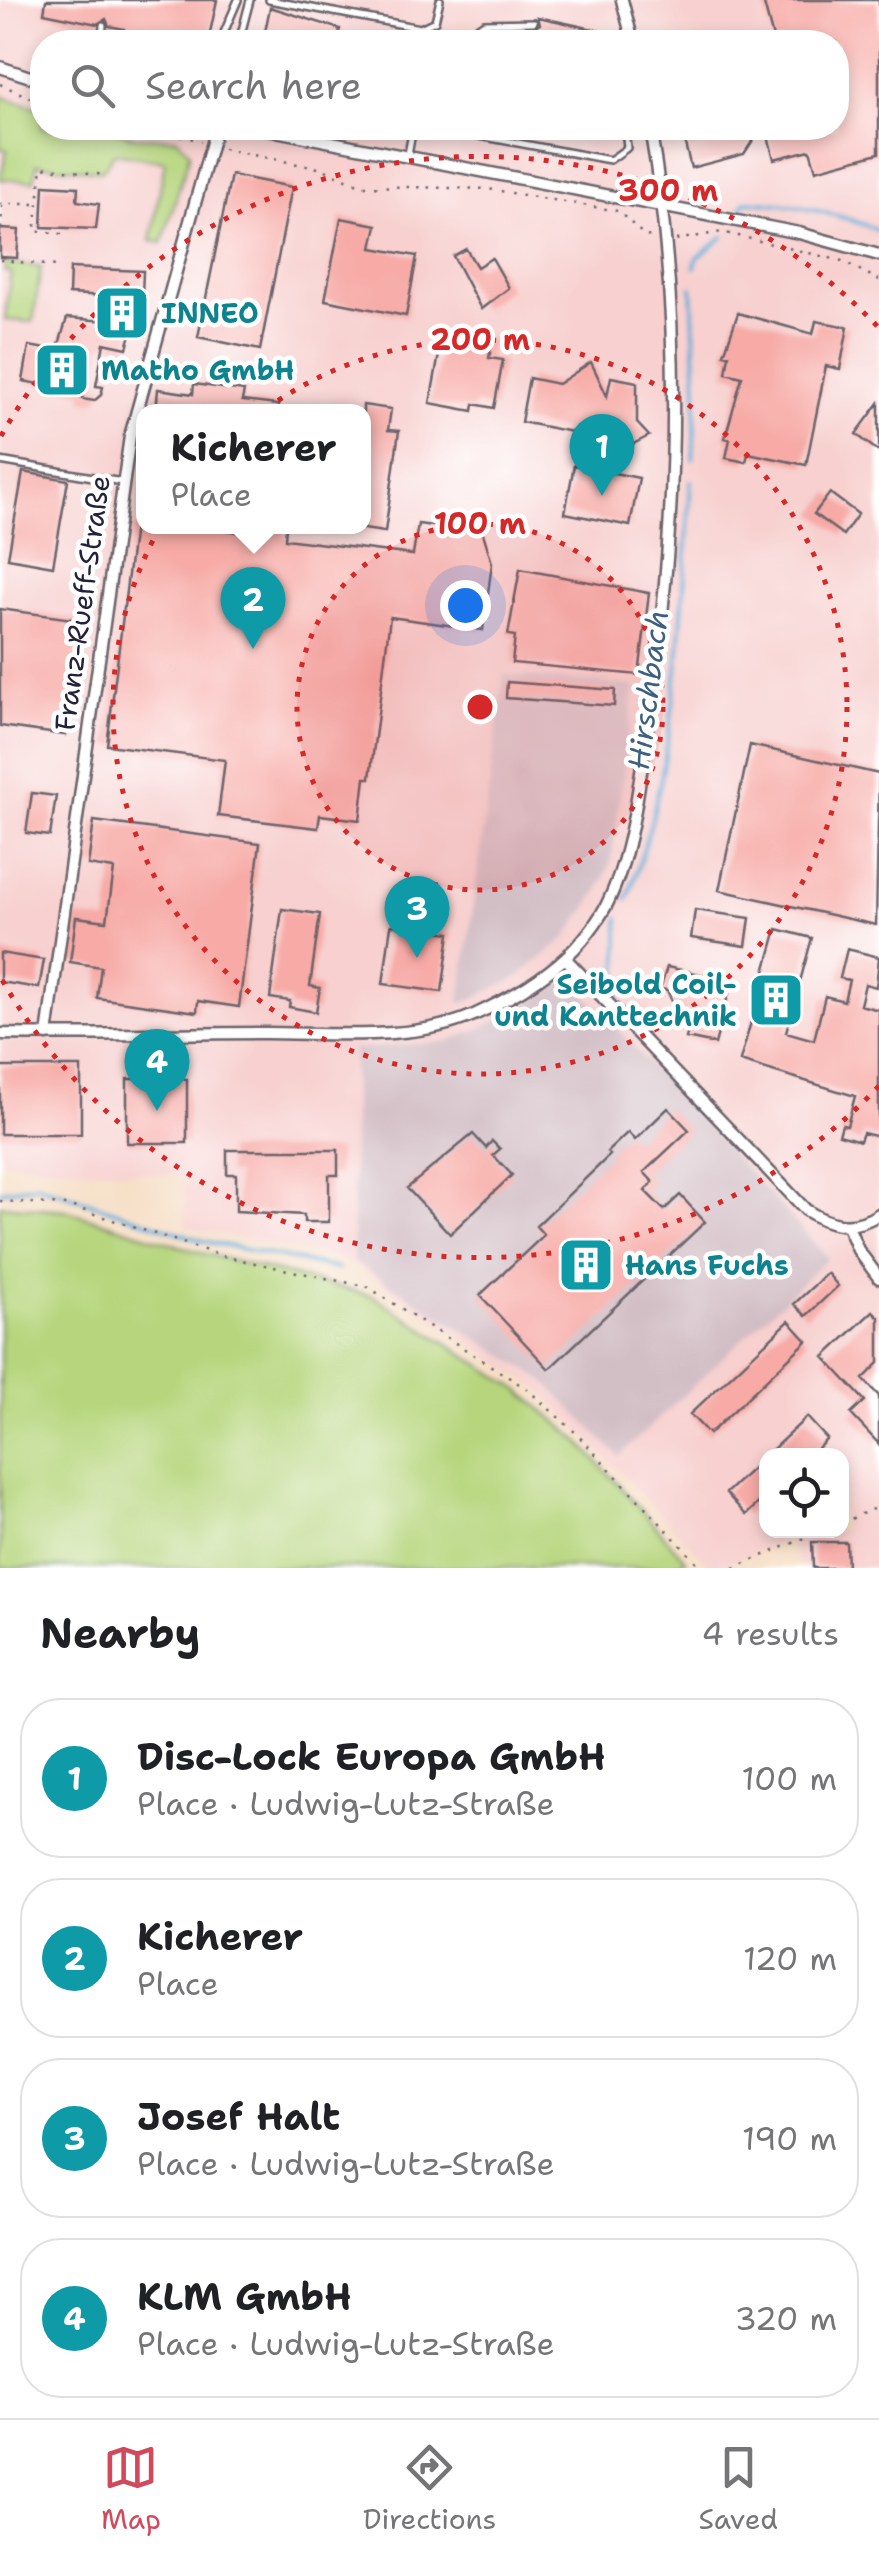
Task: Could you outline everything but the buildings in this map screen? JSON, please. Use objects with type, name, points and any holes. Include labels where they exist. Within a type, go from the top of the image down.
[{"type":"street","points":[[622,0],[630,30]]},
{"type":"street","points":[[0,67],[30,77]]},
{"type":"street","name":"Franz-Rueff-Straße","points":[[140,404],[212,140]]},
{"type":"street","points":[[328,140],[799,233],[879,256]]},
{"type":"street","points":[[0,1034],[323,1033],[432,1026],[471,1016],[519,993],[566,959],[606,906],[619,874],[640,776],[662,634],[673,419],[664,239],[652,140]]},
{"type":"street","name":"Franz-Rueff-Straße","points":[[47,1035],[122,482],[136,423]]},
{"type":"street","points":[[566,959],[796,1200],[820,1219],[848,1226],[879,1214]]},
{"type":"street","points":[[848,1226],[858,1250],[879,1278]]},
{"type":"lane","points":[[225,30],[238,0]]},
{"type":"lane","points":[[241,30],[250,0]]},
{"type":"lane","points":[[269,0],[411,27],[429,26]]},
{"type":"lane","points":[[430,30],[440,0]]},
{"type":"lane","points":[[475,30],[484,22],[534,22]]},
{"type":"lane","points":[[103,25],[103,30]]},
{"type":"lane","points":[[408,154],[411,140]]},
{"type":"lane","points":[[502,140],[610,160],[627,148],[626,140]]},
{"type":"lane","points":[[0,460],[122,482]]},
{"type":"path","points":[[0,84],[30,98]]},
{"type":"path","points":[[196,140],[323,169],[363,186],[488,189],[618,212],[645,236],[690,241],[722,232],[842,261],[879,280]]},
{"type":"path","points":[[62,234],[34,231],[42,167],[105,175]]},
{"type":"path","points":[[1,230],[1,204],[40,204]]},
{"type":"path","points":[[0,260],[58,266]]},
{"type":"path","points":[[0,1201],[67,1205],[222,1256],[368,1286],[527,1389],[576,1432],[702,1568]]},
{"type":"path","points":[[849,1520],[879,1506]]},
{"type":"path","points":[[734,1568],[805,1538]]},
{"type":"shaded area","points":[[0,0],[879,0],[879,1568],[802,1568],[788,1540],[713,1568],[539,1389],[348,1261],[186,1227],[183,1176],[0,1161]]},
{"type":"shaded area","points":[[504,675],[635,686],[611,862],[597,893],[567,937],[517,978],[460,1004]]},
{"type":"shaded area","name":"Hans Fuchs","points":[[571,979],[828,1258],[619,1456],[542,1379],[353,1261],[353,1049],[445,1042],[480,1029]]},
{"type":"green space","points":[[0,96],[30,105],[30,140],[179,140],[190,153],[162,243],[151,241],[165,161],[114,153],[102,171],[37,164],[34,181],[0,179],[7,150],[0,148]]},
{"type":"green space","points":[[6,263],[41,267],[33,322],[5,320],[11,272],[4,271]]},
{"type":"green space","points":[[0,1205],[65,1210],[202,1253],[373,1296],[518,1389],[578,1440],[686,1560],[669,1568],[0,1568]]},
{"type":"waterway","name":"Hirschbach","points":[[741,208],[746,201],[797,207],[879,231]]},
{"type":"waterway","name":"Hirschbach","points":[[695,267],[697,258],[723,237]]},
{"type":"waterway","name":"Hirschbach","points":[[692,288],[697,391],[693,459]]},
{"type":"waterway","name":"Hirschbach","points":[[627,899],[644,848],[667,745],[680,640],[691,481]]},
{"type":"waterway","name":"Hirschbach","points":[[619,918],[619,998]]},
{"type":"waterway","name":"Hirschbach","points":[[0,1191],[38,1185],[204,1241],[338,1269]]},
{"type":"place","name":"INNEO","points":[[122,313]]},
{"type":"place","name":"Matho GmbH","points":[[62,370]]},
{"type":"place","name":"Disc-Lock Europa GmbH","points":[[602,496]]},
{"type":"place","name":"Kicherer","points":[[253,649]]},
{"type":"place","name":"Josef Halt","points":[[417,958]]},
{"type":"place","name":"Seibold Coil- und Kanttechnik","points":[[776,1000]]},
{"type":"place","name":"KLM GmbH","points":[[157,1111]]},
{"type":"place","name":"Hans Fuchs","points":[[586,1265]]}]
